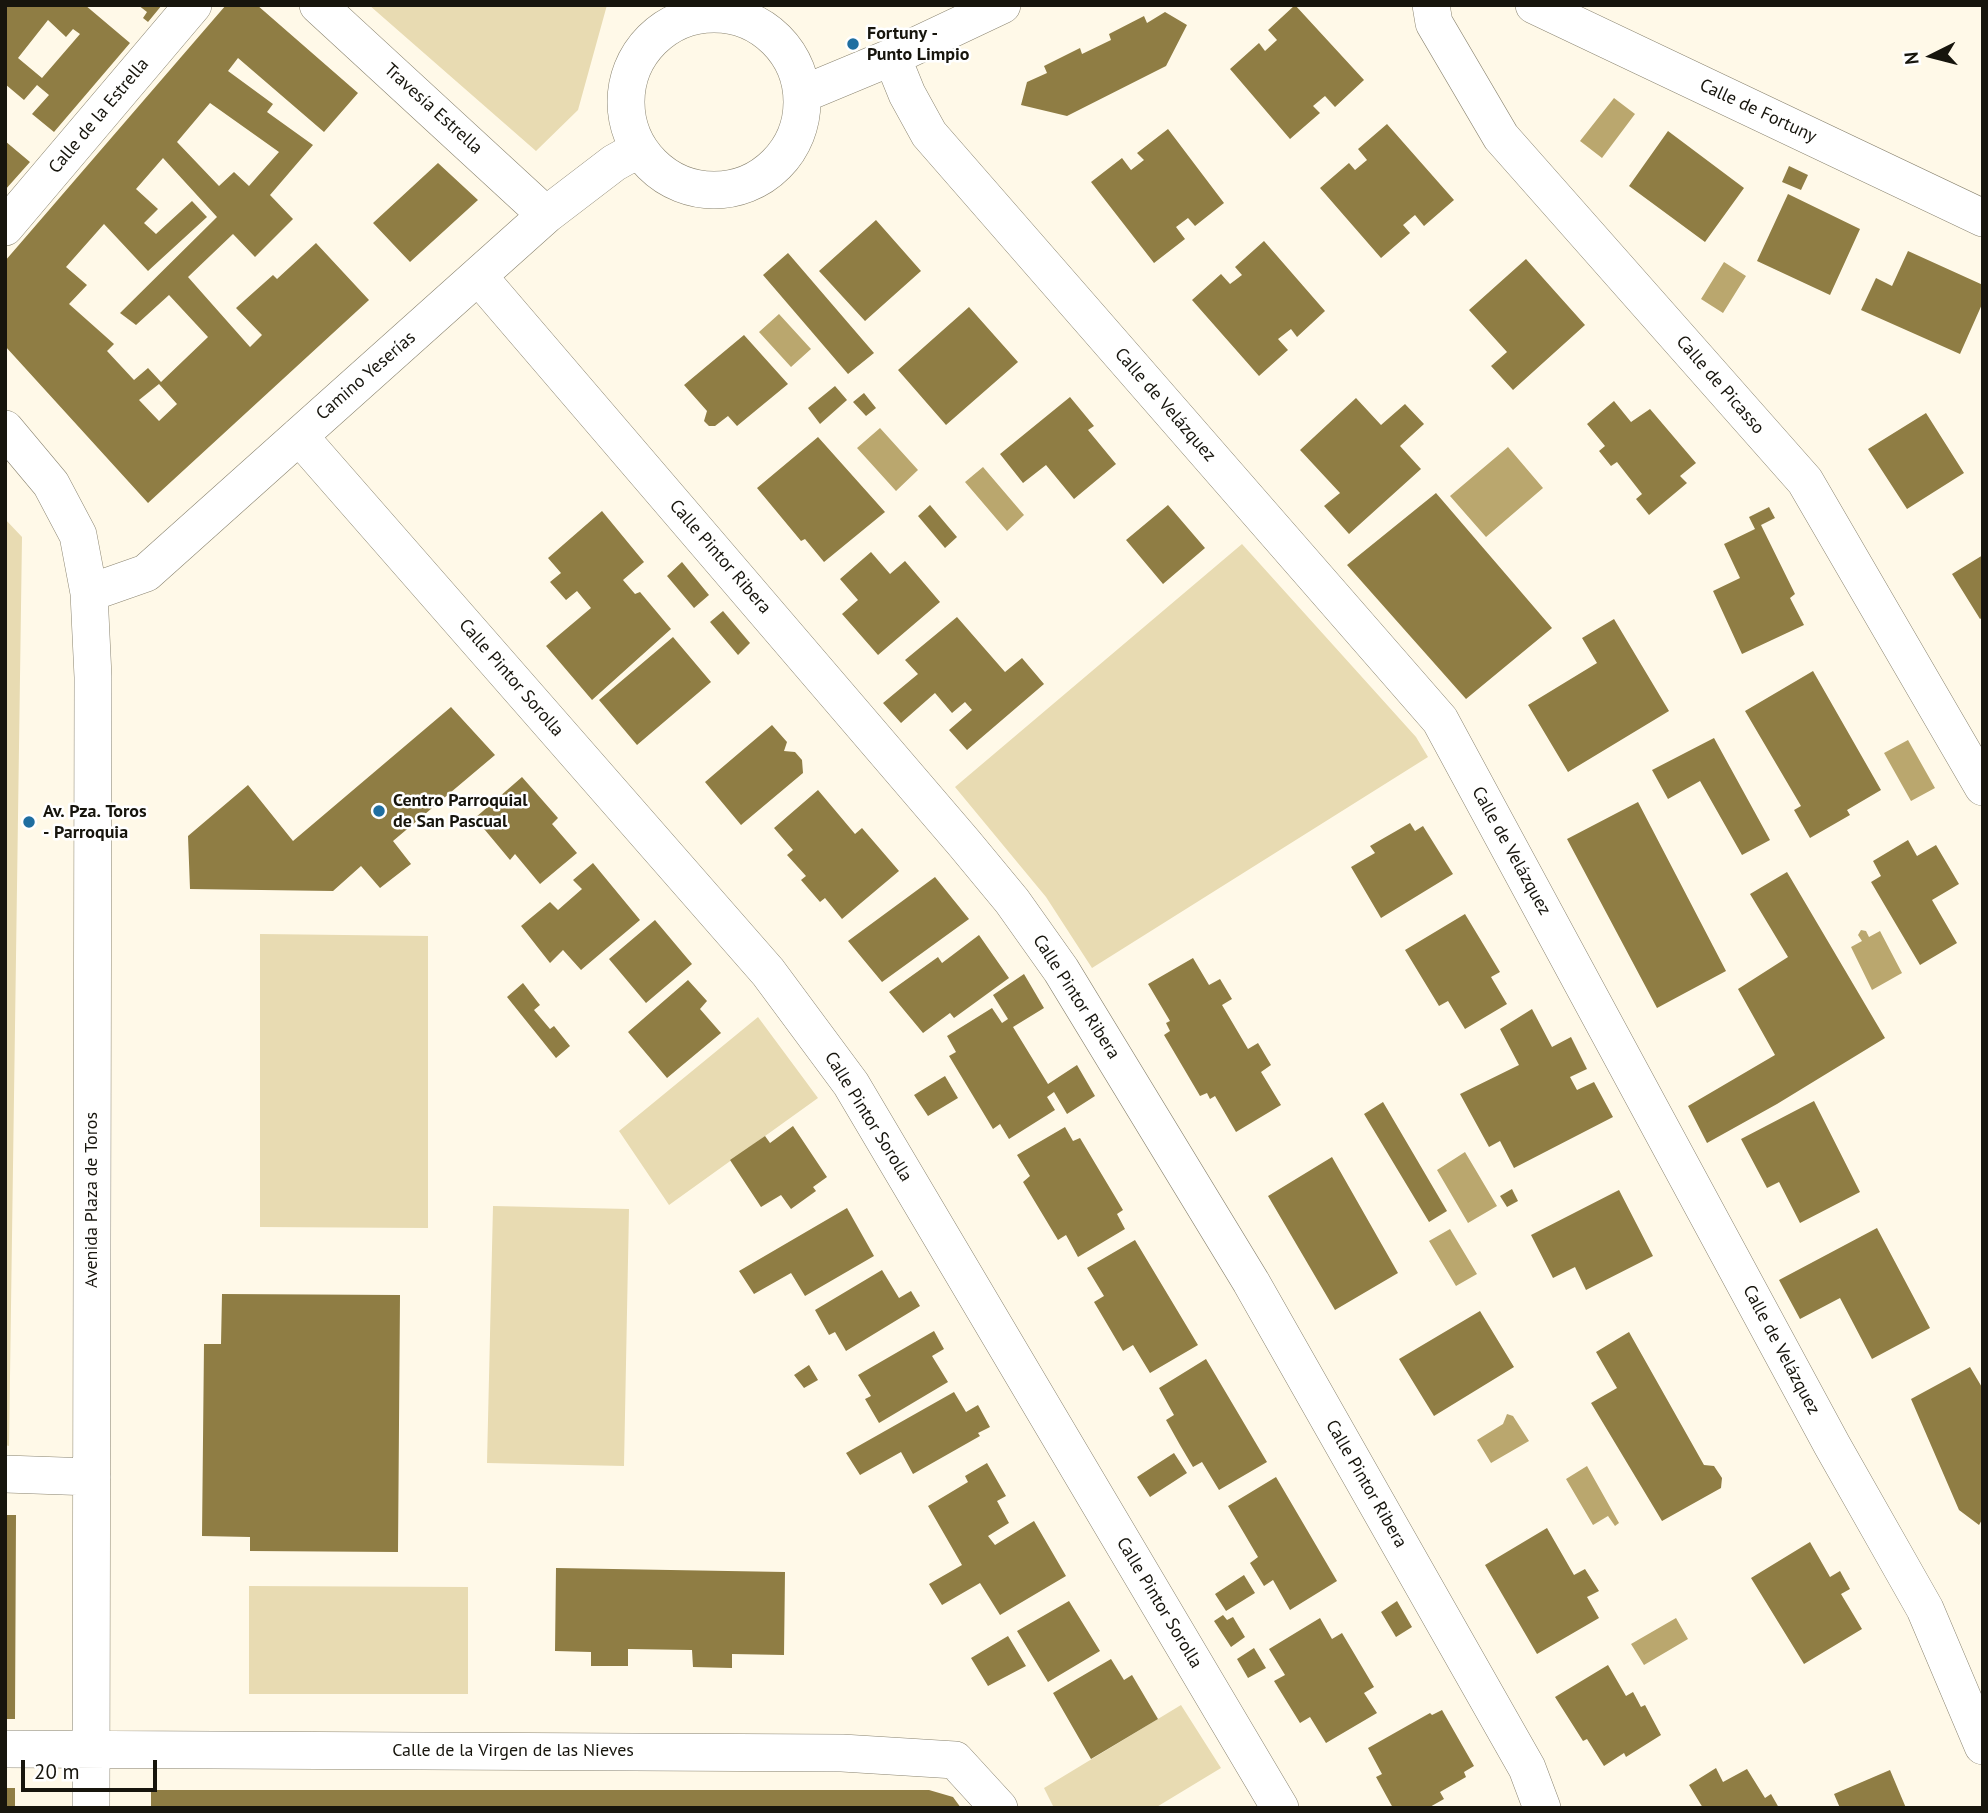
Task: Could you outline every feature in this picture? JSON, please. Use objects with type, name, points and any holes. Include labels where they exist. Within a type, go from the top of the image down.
[{"type":"street","name":"Calle de la Estrella","points":[[5,227],[193,5]]},
{"type":"street","name":"Travesía Estrella","points":[[318,5],[546,215]]},
{"type":"street","points":[[803,94],[892,57],[1002,5]]},
{"type":"street","name":"Calle de Picasso","points":[[1431,5],[1434,23],[1501,137],[1805,481],[1983,786]]},
{"type":"street","name":"Calle de Fortuny","points":[[1534,5],[1983,218]]},
{"type":"street","points":[[698,10],[728,14],[764,29],[779,41],[795,66],[803,94],[800,123],[789,151],[768,172],[743,187],[713,191],[685,186],[659,171],[639,149],[628,122],[626,94],[633,66],[649,41],[698,10]]},
{"type":"street","name":"Calle de Velázquez","points":[[892,57],[907,94],[929,134],[1440,720],[1832,1445],[1925,1609],[1983,1746]]},
{"type":"street","name":"Camino Yeserías","points":[[89,593],[146,573],[546,215],[614,163],[639,149]]},
{"type":"street","name":"Calle Pintor Ribera","points":[[479,277],[964,843],[1012,901],[1061,970],[1251,1282],[1527,1768],[1542,1808]]},
{"type":"street","name":"Avenida Plaza de Toros","points":[[5,429],[51,484],[78,535],[89,593],[93,677],[91,1808]]},
{"type":"street","name":"Calle Pintor Sorolla","points":[[299,436],[759,962],[851,1084],[1280,1808]]},
{"type":"street","points":[[5,1474],[92,1476]]},
{"type":"street","name":"Calle de la Virgen de las Nieves","points":[[5,1749],[842,1753],[955,1759],[999,1808]]},
{"type":"shaded area","points":[[369,5],[607,5],[578,110],[536,151]]},
{"type":"shaded area","points":[[1614,98],[1635,114],[1602,158],[1580,141]]},
{"type":"shaded area","points":[[1724,262],[1746,276],[1723,313],[1701,299]]},
{"type":"shaded area","points":[[779,314],[811,349],[791,367],[759,332]]},
{"type":"shaded area","points":[[880,428],[918,470],[896,491],[857,448]]},
{"type":"shaded area","points":[[1508,447],[1543,488],[1486,537],[1450,496]]},
{"type":"shaded area","points":[[983,467],[1024,515],[1007,531],[965,482]]},
{"type":"shaded area","points":[[5,519],[22,537],[9,1446],[5,1445]]},
{"type":"shaded area","points":[[1242,544],[1416,737],[1428,757],[1092,968],[1046,897],[955,787]]},
{"type":"shaded area","points":[[1908,740],[1935,788],[1911,801],[1884,753]]},
{"type":"shaded area","points":[[1861,930],[1866,931],[1869,937],[1880,931],[1902,973],[1872,990],[1851,947],[1862,941],[1858,935]]},
{"type":"shaded area","points":[[260,934],[428,936],[428,1228],[260,1227]]},
{"type":"shaded area","points":[[758,1017],[818,1098],[669,1205],[619,1131]]},
{"type":"shaded area","points":[[1465,1152],[1497,1206],[1468,1223],[1437,1170]]},
{"type":"shaded area","points":[[493,1206],[629,1209],[624,1466],[487,1463]]},
{"type":"shaded area","points":[[1450,1229],[1477,1274],[1456,1286],[1429,1241]]},
{"type":"shaded area","points":[[1507,1414],[1513,1416],[1529,1441],[1491,1463],[1477,1440],[1503,1424]]},
{"type":"shaded area","points":[[1587,1466],[1619,1523],[1615,1526],[1608,1516],[1593,1525],[1566,1479]]},
{"type":"shaded area","points":[[249,1586],[468,1587],[468,1694],[249,1694]]},
{"type":"shaded area","points":[[1676,1618],[1688,1639],[1644,1665],[1631,1644]]},
{"type":"shaded area","points":[[1181,1705],[1221,1768],[1155,1808],[1054,1808],[1044,1788]]},
{"type":"building","points":[[5,5],[85,5],[130,43],[54,132],[32,114],[49,95],[37,85],[24,100],[5,84]],"holes":[[[48,20],[66,37],[73,29],[80,34],[42,78],[18,58]]]},
{"type":"building","points":[[138,5],[162,5],[148,22],[143,18],[147,12]]},
{"type":"building","points":[[226,5],[257,5],[358,93],[324,132],[238,58],[228,71],[273,104],[267,112],[313,145],[270,195],[293,219],[255,257],[233,234],[188,277],[250,347],[262,335],[236,308],[273,275],[277,279],[316,243],[369,300],[148,503],[5,346],[5,261]],"holes":[[[210,103],[279,152],[249,186],[234,172],[219,186],[177,142]],[[163,158],[217,217],[120,313],[136,325],[169,295],[208,337],[161,382],[148,368],[134,380],[107,351],[114,344],[69,304],[87,285],[66,267],[104,224],[148,271],[207,217],[192,201],[156,234],[144,223],[158,209],[136,189]],[[159,384],[177,404],[159,421],[139,400]]]},
{"type":"building","points":[[1295,5],[1364,80],[1335,107],[1325,96],[1313,106],[1320,113],[1290,139],[1230,69],[1259,43],[1265,51],[1277,40],[1268,30]]},
{"type":"building","points":[[1165,12],[1187,25],[1166,66],[1067,116],[1021,105],[1027,82],[1047,73],[1044,66],[1080,48],[1082,54],[1111,40],[1109,34],[1144,16],[1147,23]]},
{"type":"building","points":[[1387,124],[1454,200],[1424,226],[1415,215],[1403,225],[1410,233],[1381,258],[1320,188],[1349,163],[1355,170],[1367,160],[1358,149]]},
{"type":"building","points":[[1168,129],[1224,203],[1195,226],[1188,218],[1176,227],[1185,239],[1154,263],[1091,182],[1122,158],[1131,170],[1144,160],[1137,153]]},
{"type":"building","points":[[1668,131],[1744,188],[1705,242],[1629,186]]},
{"type":"building","points":[[5,141],[30,162],[5,190]]},
{"type":"building","points":[[438,163],[478,200],[410,262],[373,223]]},
{"type":"building","points":[[1789,166],[1808,175],[1801,190],[1782,182]]},
{"type":"building","points":[[1788,194],[1860,229],[1830,295],[1757,261]]},
{"type":"building","points":[[876,220],[921,271],[865,321],[819,271]]},
{"type":"building","points":[[1264,241],[1325,311],[1297,337],[1291,329],[1278,339],[1288,350],[1259,376],[1192,300],[1221,274],[1230,284],[1242,275],[1235,267]]},
{"type":"building","points":[[1908,251],[1983,285],[1983,302],[1960,354],[1861,310],[1876,278],[1892,286]]},
{"type":"building","points":[[788,253],[874,353],[848,374],[763,275]]},
{"type":"building","points":[[1526,259],[1585,325],[1513,390],[1491,366],[1507,352],[1469,310]]},
{"type":"building","points":[[969,307],[1018,362],[946,425],[898,370]]},
{"type":"building","points":[[744,335],[788,384],[737,426],[728,416],[715,426],[709,426],[704,421],[707,411],[684,385]]},
{"type":"building","points":[[835,386],[847,400],[820,424],[808,408]]},
{"type":"building","points":[[864,393],[876,408],[866,416],[853,402]]},
{"type":"building","points":[[1070,397],[1094,426],[1088,430],[1116,464],[1074,499],[1046,465],[1023,483],[1000,454]]},
{"type":"building","points":[[1356,398],[1381,425],[1405,404],[1424,424],[1400,446],[1421,469],[1349,534],[1324,506],[1340,493],[1300,450]]},
{"type":"building","points":[[1614,401],[1631,422],[1650,409],[1696,463],[1680,476],[1687,483],[1649,515],[1636,499],[1642,494],[1617,462],[1611,466],[1599,451],[1605,446],[1587,424]]},
{"type":"building","points":[[1926,413],[1964,473],[1907,509],[1868,449]]},
{"type":"building","points":[[818,437],[885,512],[824,562],[805,539],[801,541],[757,488]]},
{"type":"building","points":[[1436,493],[1552,628],[1466,699],[1347,565]]},
{"type":"building","points":[[930,505],[957,537],[945,548],[918,516]]},
{"type":"building","points":[[1168,505],[1205,548],[1163,584],[1126,540]]},
{"type":"building","points":[[1769,507],[1775,518],[1761,525],[1795,594],[1790,598],[1804,625],[1742,654],[1713,591],[1740,578],[1724,544],[1755,529],[1749,517]]},
{"type":"building","points":[[602,511],[644,562],[623,580],[635,594],[640,592],[671,629],[592,700],[546,646],[591,608],[577,591],[566,600],[550,582],[561,573],[548,558]]},
{"type":"building","points":[[871,552],[890,574],[905,561],[940,602],[878,655],[842,614],[858,600],[840,579]]},
{"type":"building","points":[[1983,555],[1983,617],[1980,619],[1952,574]]},
{"type":"building","points":[[682,562],[709,595],[694,608],[667,576]]},
{"type":"building","points":[[723,611],[750,643],[738,655],[710,622]]},
{"type":"building","points":[[957,617],[1005,672],[1022,658],[1044,684],[967,750],[949,730],[972,710],[965,702],[952,713],[935,693],[901,723],[883,703],[918,674],[905,660]]},
{"type":"building","points":[[1614,619],[1669,711],[1568,772],[1528,705],[1597,663],[1582,638]]},
{"type":"building","points":[[673,637],[711,682],[637,745],[599,700]]},
{"type":"building","points":[[1813,671],[1881,790],[1847,810],[1850,815],[1810,838],[1794,810],[1801,806],[1745,711]]},
{"type":"building","name":"Centro Parroquial de San Pascual","points":[[451,707],[495,755],[393,841],[411,864],[380,888],[361,866],[333,891],[190,889],[188,836],[248,785],[293,841]]},
{"type":"building","points":[[772,725],[787,742],[784,751],[795,752],[802,760],[803,773],[741,825],[705,782]]},
{"type":"building","points":[[1714,738],[1770,840],[1742,855],[1700,781],[1668,799],[1652,770]]},
{"type":"building","points":[[522,777],[558,818],[552,824],[577,853],[540,884],[515,854],[510,860],[475,818]]},
{"type":"building","points":[[818,790],[855,834],[862,828],[899,871],[842,919],[825,898],[820,902],[801,880],[806,876],[787,855],[793,850],[774,828]]},
{"type":"building","points":[[1638,802],[1726,971],[1657,1008],[1567,839]]},
{"type":"building","points":[[1410,823],[1415,831],[1423,826],[1453,874],[1381,918],[1351,867],[1375,853],[1370,846]]},
{"type":"building","points":[[1908,840],[1917,856],[1936,845],[1959,884],[1932,900],[1957,943],[1920,965],[1871,882],[1881,876],[1873,861]]},
{"type":"building","points":[[593,863],[640,920],[581,970],[563,950],[550,963],[521,926],[550,902],[558,910],[582,889],[573,880]]},
{"type":"building","points":[[1787,872],[1885,1038],[1707,1143],[1688,1106],[1775,1055],[1738,989],[1788,957],[1750,894]]},
{"type":"building","points":[[935,877],[969,919],[882,982],[848,941]]},
{"type":"building","points":[[1465,914],[1500,972],[1491,977],[1507,1004],[1465,1029],[1448,1001],[1439,1006],[1405,950]]},
{"type":"building","points":[[655,920],[692,964],[646,1003],[609,959]]},
{"type":"building","points":[[979,935],[1009,978],[954,1018],[950,1013],[923,1033],[889,992],[938,957],[942,963]]},
{"type":"building","points":[[1193,958],[1209,985],[1220,979],[1232,999],[1222,1005],[1248,1049],[1258,1043],[1271,1065],[1261,1072],[1281,1105],[1236,1132],[1215,1096],[1210,1099],[1207,1093],[1200,1096],[1164,1035],[1170,1031],[1166,1023],[1170,1021],[1148,984]]},
{"type":"building","points":[[1024,974],[1044,1008],[1013,1027],[1048,1084],[1077,1065],[1095,1096],[1067,1114],[1054,1092],[1047,1097],[1055,1110],[1009,1139],[1000,1124],[993,1129],[949,1056],[956,1052],[947,1036],[992,1008],[1002,1023],[1008,1019],[993,995]]},
{"type":"building","points":[[688,980],[707,1001],[700,1009],[721,1033],[667,1078],[628,1032]]},
{"type":"building","points":[[523,983],[540,1005],[534,1010],[550,1029],[554,1026],[570,1046],[556,1058],[507,997]]},
{"type":"building","points":[[1532,1009],[1552,1047],[1571,1037],[1587,1069],[1570,1077],[1577,1090],[1594,1082],[1613,1117],[1514,1168],[1500,1141],[1489,1147],[1460,1094],[1519,1065],[1500,1029]]},
{"type":"building","points":[[945,1076],[958,1098],[928,1116],[914,1095]]},
{"type":"building","points":[[1814,1101],[1860,1192],[1800,1223],[1779,1182],[1767,1188],[1741,1139]]},
{"type":"building","points":[[1383,1102],[1447,1211],[1429,1222],[1364,1114]]},
{"type":"building","points":[[793,1126],[827,1177],[813,1187],[816,1191],[791,1209],[781,1195],[761,1207],[730,1160],[765,1136],[770,1143]]},
{"type":"building","points":[[1065,1127],[1073,1141],[1080,1138],[1123,1210],[1117,1214],[1125,1229],[1078,1257],[1066,1235],[1058,1240],[1023,1182],[1030,1176],[1017,1155]]},
{"type":"building","points":[[1332,1157],[1398,1273],[1335,1310],[1268,1196]]},
{"type":"building","points":[[1512,1189],[1518,1201],[1507,1207],[1500,1196]]},
{"type":"building","points":[[1619,1190],[1653,1256],[1586,1290],[1575,1267],[1553,1278],[1531,1235]]},
{"type":"building","points":[[847,1208],[874,1256],[805,1296],[791,1273],[754,1294],[739,1271]]},
{"type":"building","points":[[1877,1228],[1930,1328],[1872,1359],[1840,1298],[1800,1319],[1779,1280]]},
{"type":"building","points":[[1135,1240],[1198,1345],[1150,1373],[1133,1345],[1123,1351],[1094,1302],[1104,1296],[1087,1268]]},
{"type":"building","points":[[882,1270],[899,1298],[911,1291],[920,1306],[846,1351],[835,1332],[829,1335],[815,1310]]},
{"type":"building","points":[[222,1294],[400,1295],[398,1552],[250,1551],[250,1537],[202,1536],[204,1344],[221,1344]]},
{"type":"building","points":[[1480,1311],[1514,1367],[1434,1416],[1399,1359]]},
{"type":"building","points":[[934,1331],[944,1349],[932,1356],[948,1382],[879,1423],[865,1399],[871,1396],[858,1375]]},
{"type":"building","points":[[1629,1332],[1704,1465],[1714,1466],[1722,1478],[1721,1488],[1662,1521],[1591,1403],[1617,1388],[1596,1352]]},
{"type":"building","points":[[1206,1359],[1267,1462],[1219,1490],[1202,1462],[1193,1467],[1180,1445],[1166,1420],[1174,1415],[1159,1388]]},
{"type":"building","points":[[809,1365],[818,1380],[804,1388],[794,1375]]},
{"type":"building","points":[[1970,1367],[1983,1389],[1983,1518],[1979,1525],[1959,1510],[1911,1399]]},
{"type":"building","points":[[954,1392],[966,1412],[978,1405],[990,1427],[978,1433],[980,1436],[913,1474],[901,1452],[860,1475],[846,1453]]},
{"type":"building","points":[[1174,1453],[1187,1473],[1150,1497],[1137,1477]]},
{"type":"building","points":[[987,1463],[1006,1496],[997,1501],[1009,1523],[988,1536],[995,1545],[1034,1521],[1066,1576],[1000,1615],[980,1583],[942,1605],[929,1584],[962,1565],[928,1506],[968,1482],[965,1476]]},
{"type":"building","points":[[1276,1477],[1337,1581],[1290,1610],[1273,1580],[1264,1586],[1250,1563],[1258,1557],[1228,1506]]},
{"type":"building","points":[[5,1515],[16,1515],[15,1719],[5,1719]]},
{"type":"building","points":[[1547,1528],[1574,1575],[1585,1569],[1599,1591],[1587,1597],[1599,1618],[1537,1654],[1485,1565]]},
{"type":"building","points":[[1810,1542],[1830,1577],[1840,1571],[1850,1589],[1841,1594],[1862,1629],[1804,1664],[1751,1578]]},
{"type":"building","points":[[556,1568],[785,1572],[784,1655],[732,1654],[732,1668],[693,1667],[692,1650],[628,1649],[628,1666],[591,1666],[591,1652],[555,1651]]},
{"type":"building","points":[[1244,1575],[1255,1593],[1226,1611],[1215,1594]]},
{"type":"building","points":[[1069,1601],[1100,1651],[1048,1682],[1017,1631]]},
{"type":"building","points":[[1397,1601],[1412,1627],[1396,1637],[1381,1612]]},
{"type":"building","points":[[1223,1615],[1227,1620],[1233,1617],[1245,1637],[1231,1647],[1214,1621]]},
{"type":"building","points":[[1320,1618],[1332,1639],[1342,1633],[1374,1687],[1364,1693],[1377,1713],[1326,1743],[1310,1717],[1300,1723],[1274,1681],[1285,1675],[1269,1649]]},
{"type":"building","points":[[1008,1636],[1026,1666],[988,1686],[971,1658]]},
{"type":"building","points":[[1254,1648],[1266,1668],[1248,1678],[1237,1659]]},
{"type":"building","points":[[1111,1659],[1124,1680],[1132,1675],[1158,1719],[1091,1759],[1053,1693]]},
{"type":"building","points":[[1608,1665],[1626,1696],[1633,1692],[1641,1707],[1645,1705],[1661,1735],[1626,1757],[1624,1753],[1604,1766],[1587,1739],[1583,1741],[1555,1697]]},
{"type":"building","points":[[1442,1710],[1474,1766],[1464,1772],[1466,1777],[1440,1792],[1444,1799],[1428,1808],[1393,1808],[1376,1777],[1382,1774],[1368,1748],[1430,1713],[1432,1715]]},
{"type":"building","points":[[1716,1768],[1723,1782],[1747,1769],[1765,1798],[1771,1794],[1779,1808],[1703,1808],[1689,1785]]},
{"type":"building","points":[[1890,1770],[1906,1808],[1840,1808],[1834,1794]]},
{"type":"building","points":[[5,1788],[15,1788],[15,1808],[5,1808]]},
{"type":"building","points":[[151,1790],[929,1790],[953,1797],[961,1808],[151,1808]]},
{"type":"place","name":"Fortuny - Punto Limpio","points":[[853,44]]},
{"type":"place","name":"Centro Parroquial de San Pascual","points":[[379,811]]},
{"type":"place","name":"Av. Pza. Toros - Parroquia","points":[[29,822]]}]
